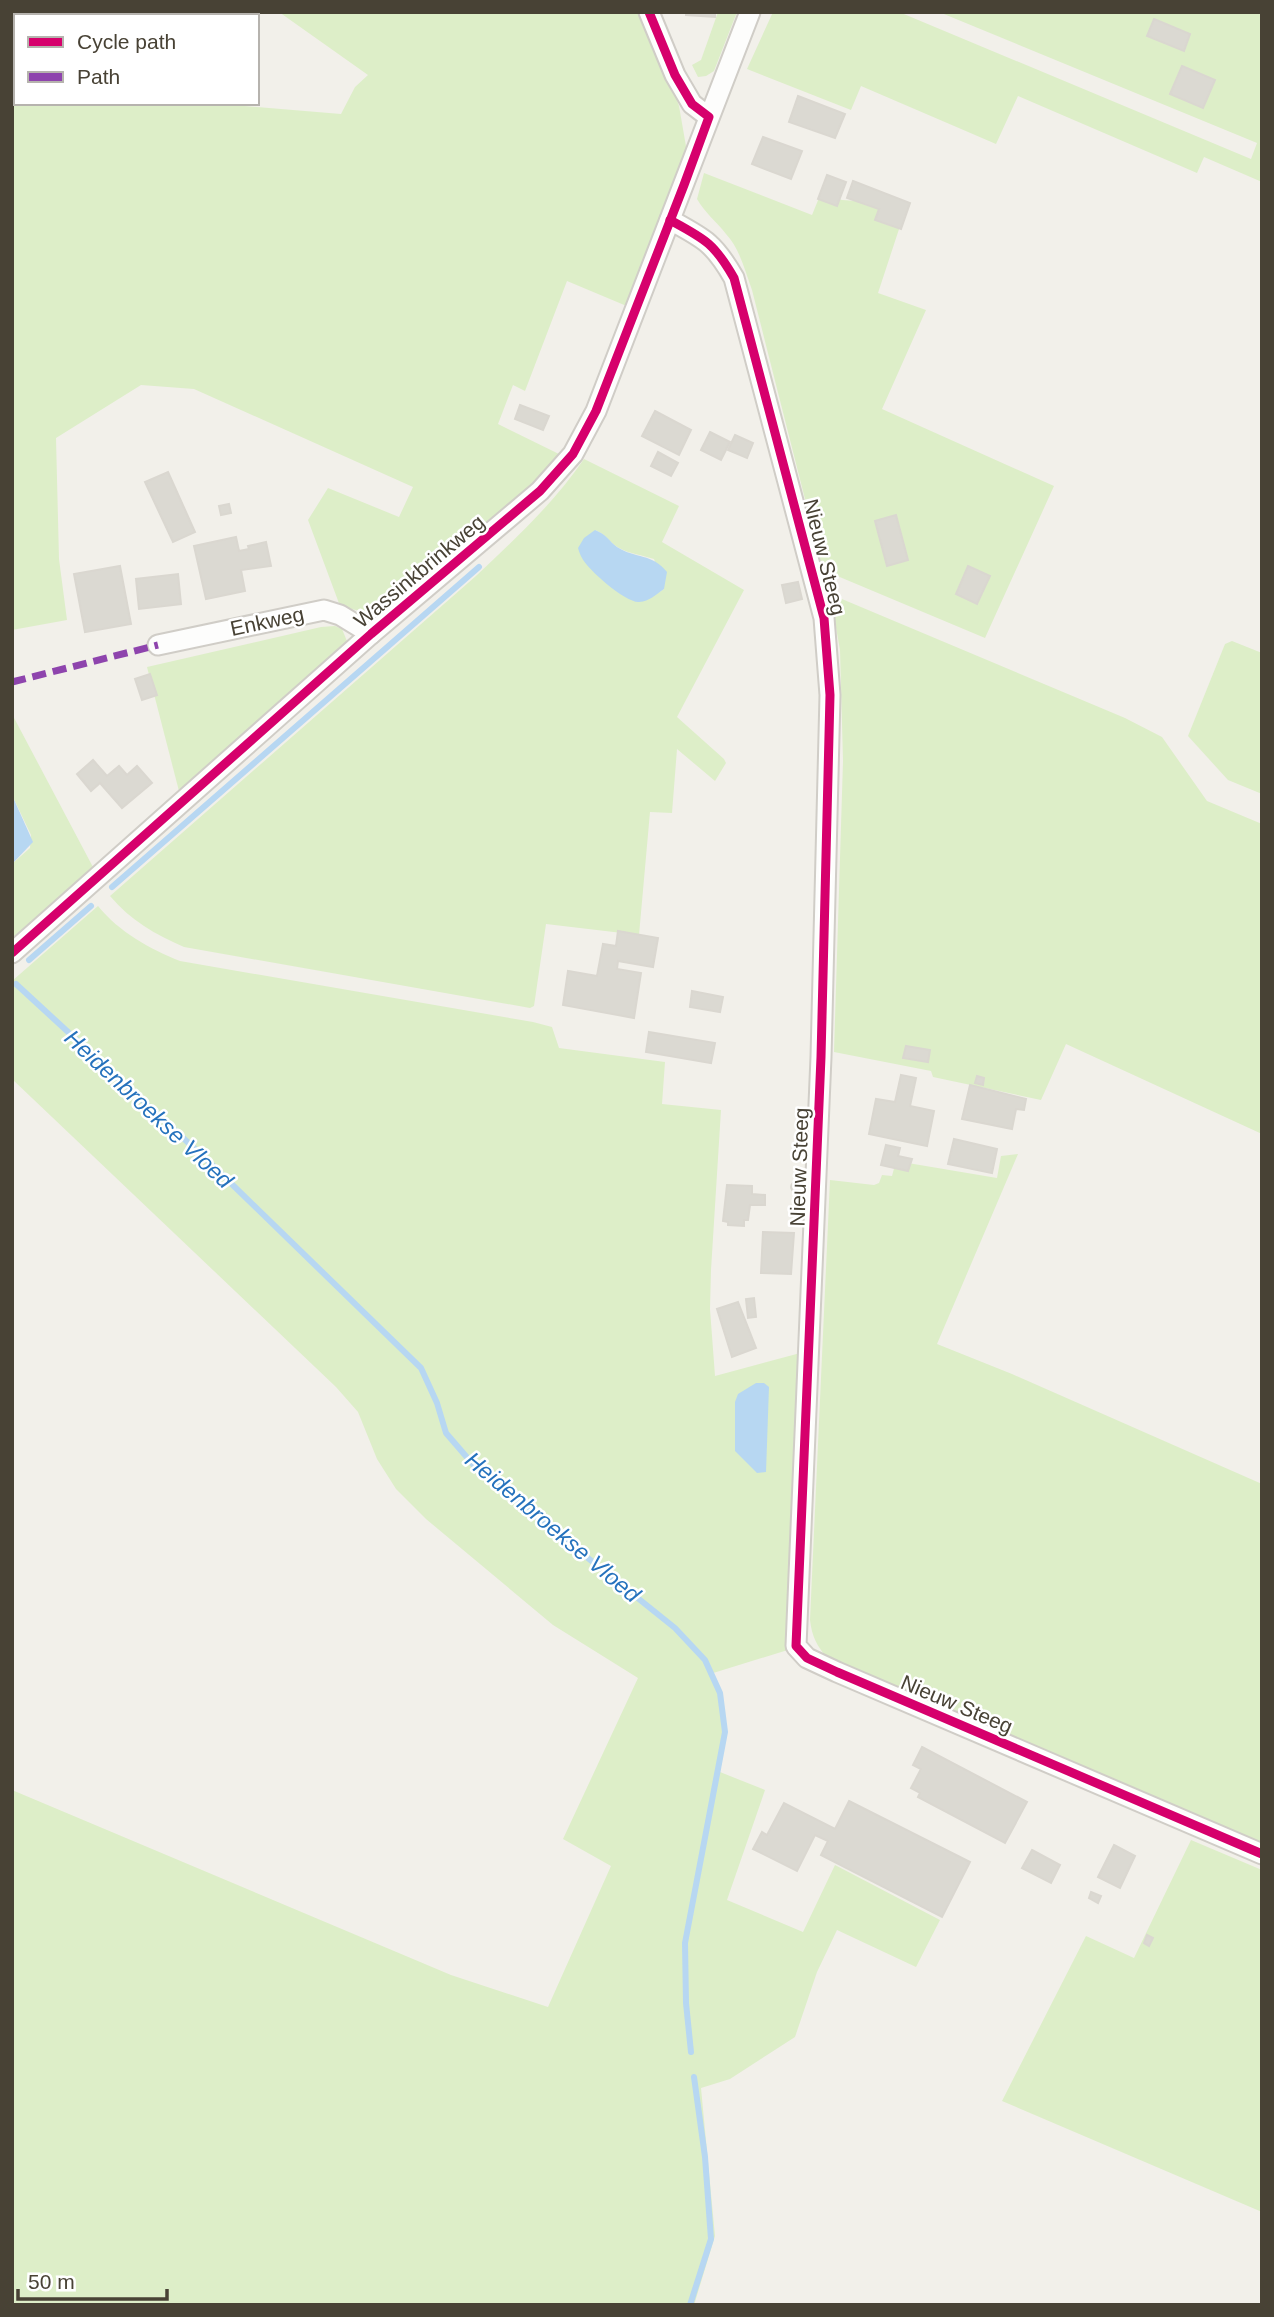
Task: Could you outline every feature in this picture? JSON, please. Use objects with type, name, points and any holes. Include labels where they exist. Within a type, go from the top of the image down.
[{"type":"street","points":[[649,12],[675,75],[692,104],[709,117]]},
{"type":"street","name":"Wassinkbrinkweg","points":[[12,953],[371,634],[540,491],[573,454],[596,411],[750,12]]},
{"type":"street","name":"Nieuw Steeg","points":[[670,220],[701,236],[720,253],[734,278],[824,618],[830,695],[821,1057],[796,1646],[807,1658],[817,1663],[1262,1854]]},
{"type":"street","name":"Enkweg","points":[[158,645],[324,610],[340,615],[371,634]]},
{"type":"green space","points":[[12,12],[95,12],[14,14],[14,105],[233,105],[341,114],[355,87],[368,75],[279,12],[646,12],[679,106],[687,152],[629,307],[567,281],[525,391],[513,385],[498,424],[561,455],[542,481],[387,612],[375,615],[340,606],[308,520],[328,488],[399,517],[413,487],[194,389],[141,385],[56,438],[59,559],[67,620],[12,630]]},
{"type":"green space","points":[[718,12],[737,12],[714,71],[698,77],[692,65],[701,60]]},
{"type":"green space","points":[[773,12],[899,12],[1251,159],[1257,143],[939,12],[1262,12],[1262,182],[1204,157],[1197,173],[1018,96],[996,144],[861,86],[851,110],[747,69]]},
{"type":"green space","points":[[704,173],[812,215],[821,193],[842,200],[857,201],[903,217],[878,293],[926,310],[882,409],[1054,486],[985,638],[823,570],[742,260],[731,240],[697,199]]},
{"type":"green space","points":[[584,459],[679,506],[662,542],[744,590],[677,717],[726,763],[715,781],[677,749],[672,813],[650,812],[639,935],[546,924],[534,1006],[530,1008],[184,947],[144,926],[118,905],[110,896],[476,576],[560,491]],"holes":[[[595,530],[619,548],[654,559],[664,589],[658,593]]]},
{"type":"green space","points":[[830,594],[1125,718],[1162,737],[1207,801],[1262,824],[1262,1134],[1066,1044],[1041,1100],[933,1077],[931,1071],[834,1052],[843,761],[840,650]]},
{"type":"green space","points":[[335,626],[342,629],[349,646],[180,795],[147,667]]},
{"type":"green space","points":[[1232,641],[1262,653],[1262,794],[1228,780],[1188,736],[1225,644]]},
{"type":"green space","points":[[12,714],[94,869],[12,942],[12,864],[30,848],[31,835],[12,795]]},
{"type":"green space","points":[[98,906],[115,924],[136,939],[180,961],[533,1022],[552,1027],[559,1048],[665,1062],[662,1104],[721,1110],[710,1309],[715,1376],[804,1352],[791,1649],[710,1674],[724,1711],[725,1733],[720,1772],[765,1790],[727,1900],[803,1932],[835,1865],[940,1920],[916,1967],[837,1930],[817,1972],[795,2037],[730,2079],[701,2088],[715,2236],[694,2305],[12,2305],[12,1790],[451,1975],[548,2007],[611,1866],[563,1839],[638,1678],[553,1625],[426,1519],[396,1489],[377,1459],[358,1412],[336,1387],[12,1079],[12,981]]},
{"type":"green space","points":[[1018,1154],[937,1344],[1012,1374],[1262,1484],[1262,1849],[828,1659],[814,1636],[810,1620],[830,1180],[874,1185],[879,1183],[882,1175],[892,1176],[896,1161],[997,1178],[1001,1156]]},
{"type":"green space","points":[[1191,1840],[1262,1870],[1262,2212],[1002,2101],[1086,1936],[1134,1958]]},
{"type":"water","points":[[595,530],[617,547],[661,566],[667,572],[664,589],[639,602],[625,597],[608,585],[586,563],[578,548],[584,538]]},
{"type":"water","points":[[12,795],[33,842],[12,864]]},
{"type":"water","points":[[756,1383],[764,1383],[769,1387],[766,1472],[757,1473],[735,1451],[735,1402],[738,1394]]},
{"type":"building","points":[[193,12],[227,12],[226,14]]},
{"type":"building","points":[[686,12],[715,12],[715,17],[686,15]]},
{"type":"building","points":[[1154,19],[1190,34],[1184,51],[1147,36]]},
{"type":"building","points":[[1182,66],[1215,80],[1203,108],[1170,94]]},
{"type":"building","points":[[798,96],[845,114],[835,138],[789,122]]},
{"type":"building","points":[[763,137],[802,151],[791,179],[752,164]]},
{"type":"building","points":[[827,175],[846,182],[837,206],[818,199]]},
{"type":"building","points":[[853,181],[910,203],[901,229],[875,220],[879,209],[847,198]]},
{"type":"building","points":[[520,405],[549,416],[543,430],[515,419]]},
{"type":"building","points":[[655,411],[691,430],[679,455],[642,436]]},
{"type":"building","points":[[710,432],[730,442],[721,460],[701,450]]},
{"type":"building","points":[[735,435],[753,443],[747,458],[728,450]]},
{"type":"building","points":[[658,452],[678,463],[671,476],[651,466]]},
{"type":"building","points":[[168,472],[195,532],[173,542],[145,482]]},
{"type":"building","points":[[229,504],[231,513],[221,515],[219,506]]},
{"type":"building","points":[[896,515],[908,560],[887,566],[875,521]]},
{"type":"building","points":[[236,537],[239,551],[266,542],[271,566],[241,570],[245,591],[206,599],[194,546]]},
{"type":"building","points":[[120,566],[131,624],[85,632],[74,574]]},
{"type":"building","points":[[968,566],[990,576],[977,604],[956,594]]},
{"type":"building","points":[[178,574],[181,604],[139,609],[136,579]]},
{"type":"building","points":[[798,582],[802,599],[786,603],[782,585]]},
{"type":"building","points":[[150,674],[157,695],[142,700],[135,679]]},
{"type":"building","points":[[93,760],[107,776],[119,766],[127,775],[137,766],[152,783],[122,808],[100,783],[91,791],[77,774]]},
{"type":"building","points":[[618,931],[658,938],[653,967],[618,961],[617,969],[641,973],[634,1018],[563,1005],[568,971],[597,976],[603,944],[616,946]]},
{"type":"building","points":[[692,991],[723,997],[720,1012],[690,1007]]},
{"type":"building","points":[[649,1032],[715,1043],[711,1063],[646,1052]]},
{"type":"building","points":[[906,1046],[930,1050],[928,1062],[903,1058]]},
{"type":"building","points":[[901,1075],[916,1078],[910,1106],[934,1111],[927,1146],[869,1134],[876,1099],[895,1102]]},
{"type":"building","points":[[977,1076],[984,1078],[983,1085],[975,1083]]},
{"type":"building","points":[[970,1085],[1026,1099],[1024,1110],[1016,1109],[1012,1129],[962,1119]]},
{"type":"building","points":[[954,1139],[997,1149],[992,1173],[948,1164]]},
{"type":"building","points":[[886,1145],[900,1148],[898,1156],[912,1159],[908,1171],[881,1165]]},
{"type":"building","points":[[796,1182],[800,1183],[800,1191],[796,1192],[792,1191],[791,1187],[792,1183]]},
{"type":"building","points":[[727,1185],[752,1186],[752,1194],[765,1195],[765,1205],[750,1205],[748,1220],[744,1220],[744,1226],[728,1225],[728,1222],[723,1221]]},
{"type":"building","points":[[763,1232],[794,1233],[791,1274],[761,1273]]},
{"type":"building","points":[[754,1298],[756,1317],[748,1318],[746,1299]]},
{"type":"building","points":[[738,1302],[756,1348],[732,1357],[717,1309]]},
{"type":"building","points":[[922,1747],[1027,1802],[1005,1843],[918,1797],[920,1793],[911,1788],[921,1769],[913,1765]]},
{"type":"building","points":[[849,1801],[970,1862],[942,1917],[821,1855],[828,1841],[815,1835],[797,1871],[753,1849],[762,1832],[767,1835],[784,1803],[835,1829]]},
{"type":"building","points":[[1114,1845],[1135,1856],[1120,1888],[1098,1877]]},
{"type":"building","points":[[1032,1850],[1060,1865],[1051,1883],[1022,1868]]},
{"type":"building","points":[[1091,1892],[1101,1896],[1098,1903],[1089,1898]]},
{"type":"building","points":[[1147,1935],[1153,1938],[1149,1946],[1144,1943]]},
{"type":"waterway","points":[[112,887],[479,567]]},
{"type":"waterway","points":[[29,960],[91,906]]},
{"type":"waterway","name":"Heidenbroekse Vloed","points":[[16,984],[207,1160],[421,1368],[437,1403],[446,1433],[477,1469],[675,1628],[705,1660],[720,1693],[725,1732],[685,1943],[686,2003],[691,2052]]},
{"type":"waterway","name":"Heidenbroekse Vloed","points":[[690,2305],[711,2239],[705,2157],[694,2077]]},
{"type":"marked path","points":[[12,682],[158,645]]},
{"type":"cycle path","points":[[12,953],[371,634],[540,491],[573,454],[596,411],[709,117],[692,104],[675,75],[649,12]]},
{"type":"cycle path","points":[[670,220],[708,243],[734,278],[824,618],[830,695],[821,1057],[796,1646],[807,1658],[837,1672],[1262,1854]]}]
